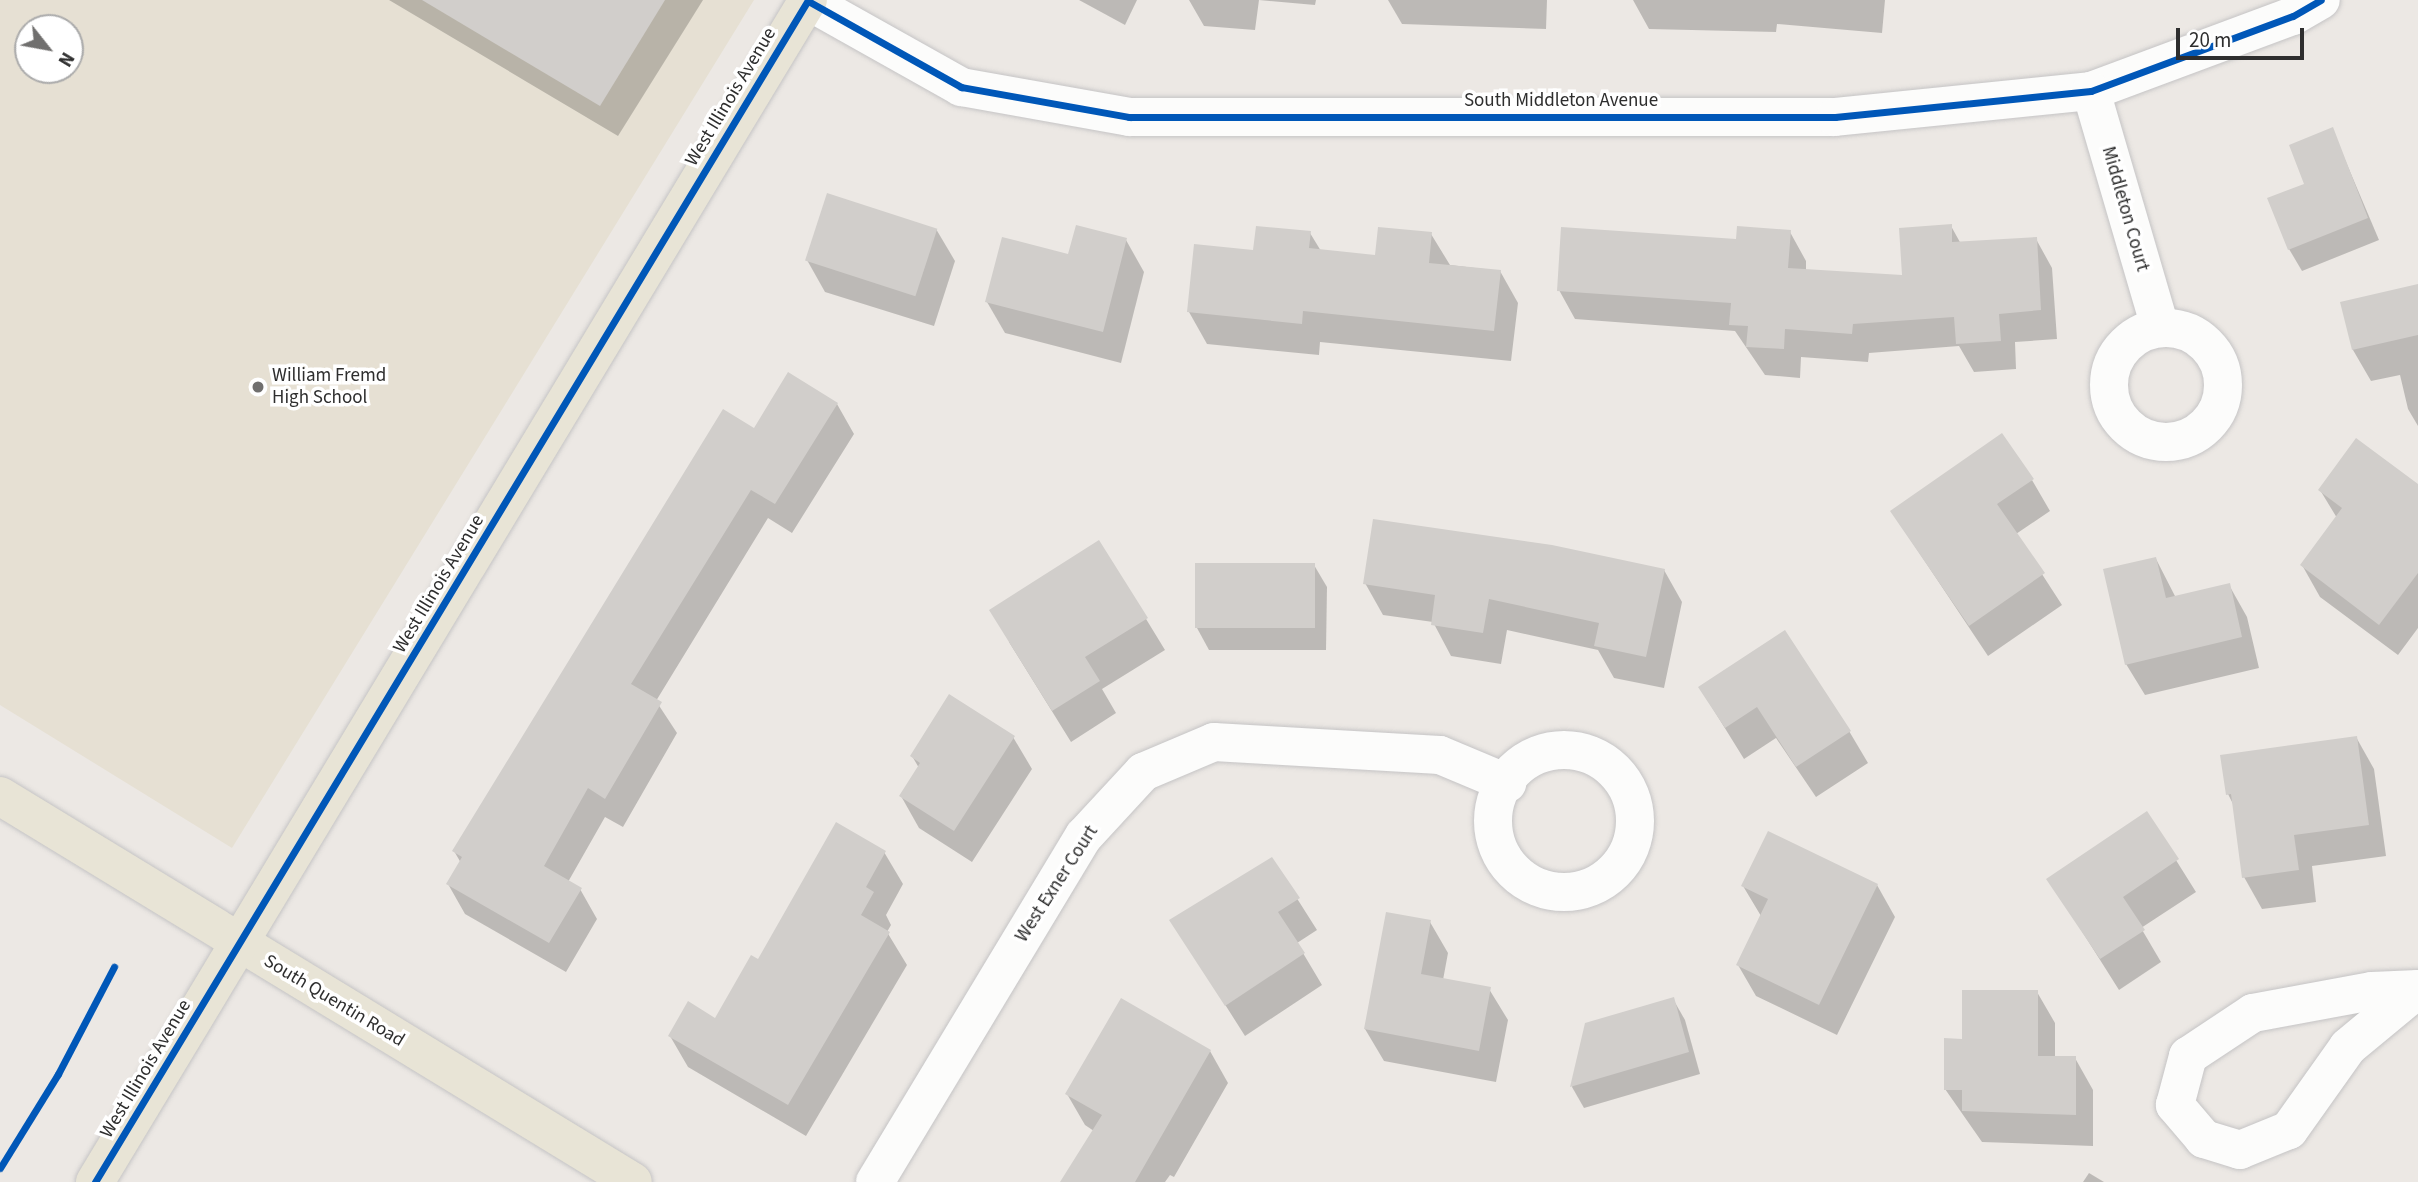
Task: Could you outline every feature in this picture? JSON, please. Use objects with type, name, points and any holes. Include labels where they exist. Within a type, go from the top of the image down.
[{"type":"main road","name":"West Illinois Avenue","points":[[95,1182],[808,0]]},
{"type":"main road","name":"South Quentin Road","points":[[0,796],[633,1182]]},
{"type":"street","name":"South Middleton Avenue","points":[[808,0],[961,87],[1129,117],[1835,117],[2091,91],[2293,16],[2321,0]]},
{"type":"street","name":"Middleton Court","points":[[2091,91],[2160,327]]},
{"type":"street","name":"West Exner Court","points":[[875,1182],[1084,836],[1143,772],[1214,742],[1440,755],[1507,783]]},
{"type":"street","points":[[2418,989],[2348,1047],[2289,1130],[2240,1150],[2204,1139],[2175,1105],[2188,1056],[2253,1013],[2372,991],[2418,989]]},
{"type":"shaded area","name":"William Fremd High School","points":[[0,0],[754,0],[232,848],[0,705]]},
{"type":"building","points":[[422,0],[665,0],[600,106]]},
{"type":"building","points":[[2333,127],[2368,218],[2288,250],[2267,198],[2304,184],[2289,145]]},
{"type":"building","points":[[827,193],[937,229],[915,296],[805,261]]},
{"type":"building","points":[[1952,224],[1952,242],[2037,237],[2041,310],[1999,314],[2001,341],[1956,344],[1954,317],[1853,324],[1852,334],[1785,329],[1784,349],[1746,347],[1748,326],[1729,325],[1731,303],[1557,291],[1561,227],[1736,239],[1737,226],[1791,230],[1788,268],[1902,275],[1899,228]]},
{"type":"building","points":[[1076,225],[1127,238],[1103,332],[985,302],[1002,237],[1068,254]]},
{"type":"building","points":[[1256,226],[1311,231],[1309,248],[1375,255],[1378,227],[1432,232],[1429,263],[1501,270],[1494,331],[1303,311],[1302,324],[1187,312],[1194,244],[1253,250]]},
{"type":"building","points":[[2418,284],[2418,335],[2352,350],[2340,302]]},
{"type":"building","points":[[788,372],[838,403],[775,504],[751,490],[631,684],[662,702],[605,799],[588,788],[544,866],[582,888],[549,943],[446,884],[462,857],[452,851],[723,409],[754,428]]},
{"type":"building","points":[[2002,433],[2034,479],[1997,504],[2045,573],[1969,626],[1890,511]]},
{"type":"building","points":[[2356,438],[2418,484],[2418,573],[2379,625],[2300,565],[2342,508],[2318,490]]},
{"type":"building","points":[[1373,519],[1552,545],[1665,569],[1646,657],[1594,646],[1599,623],[1489,599],[1483,633],[1431,625],[1435,595],[1363,584]]},
{"type":"building","points":[[1099,540],[1148,618],[1085,657],[1100,681],[1052,711],[989,610]]},
{"type":"building","points":[[2156,557],[2166,598],[2230,583],[2242,637],[2125,665],[2103,569]]},
{"type":"building","points":[[1195,563],[1315,563],[1315,628],[1195,628]]},
{"type":"building","points":[[1785,630],[1851,731],[1796,767],[1757,707],[1725,728],[1698,687]]},
{"type":"building","points":[[949,694],[1015,736],[954,831],[899,796],[920,763],[910,756]]},
{"type":"building","points":[[2357,736],[2369,825],[2294,835],[2299,870],[2242,878],[2231,794],[2226,795],[2220,755]]},
{"type":"building","points":[[2147,811],[2179,859],[2123,897],[2145,930],[2100,959],[2046,879]]},
{"type":"building","points":[[836,822],[886,851],[866,887],[874,892],[861,915],[890,932],[788,1105],[668,1036],[688,1001],[715,1018],[751,955],[758,959]]},
{"type":"building","points":[[1768,831],[1878,884],[1819,1005],[1736,965],[1768,899],[1741,886]]},
{"type":"building","points":[[1272,857],[1300,898],[1278,912],[1305,953],[1225,1006],[1169,920]]},
{"type":"building","points":[[1386,912],[1431,920],[1421,974],[1491,987],[1479,1051],[1364,1029]]},
{"type":"building","points":[[1962,990],[2038,990],[2038,1056],[2076,1056],[2076,1115],[1962,1111],[1962,1090],[1944,1090],[1944,1038],[1962,1039]]},
{"type":"building","points":[[1674,997],[1689,1052],[1570,1087],[1585,1023]]},
{"type":"building","points":[[1121,998],[1211,1050],[1135,1182],[1060,1182],[1102,1115],[1065,1094]]},
{"type":"cycle path","points":[[95,1182],[808,0]]},
{"type":"cycle path","points":[[808,1],[961,87],[1129,117],[1835,117],[2091,91],[2293,16],[2321,0]]},
{"type":"cycle path","points":[[0,1168],[58,1074],[114,967]]},
{"type":"place","name":"William Fremd High School","points":[[258,387]]}]
